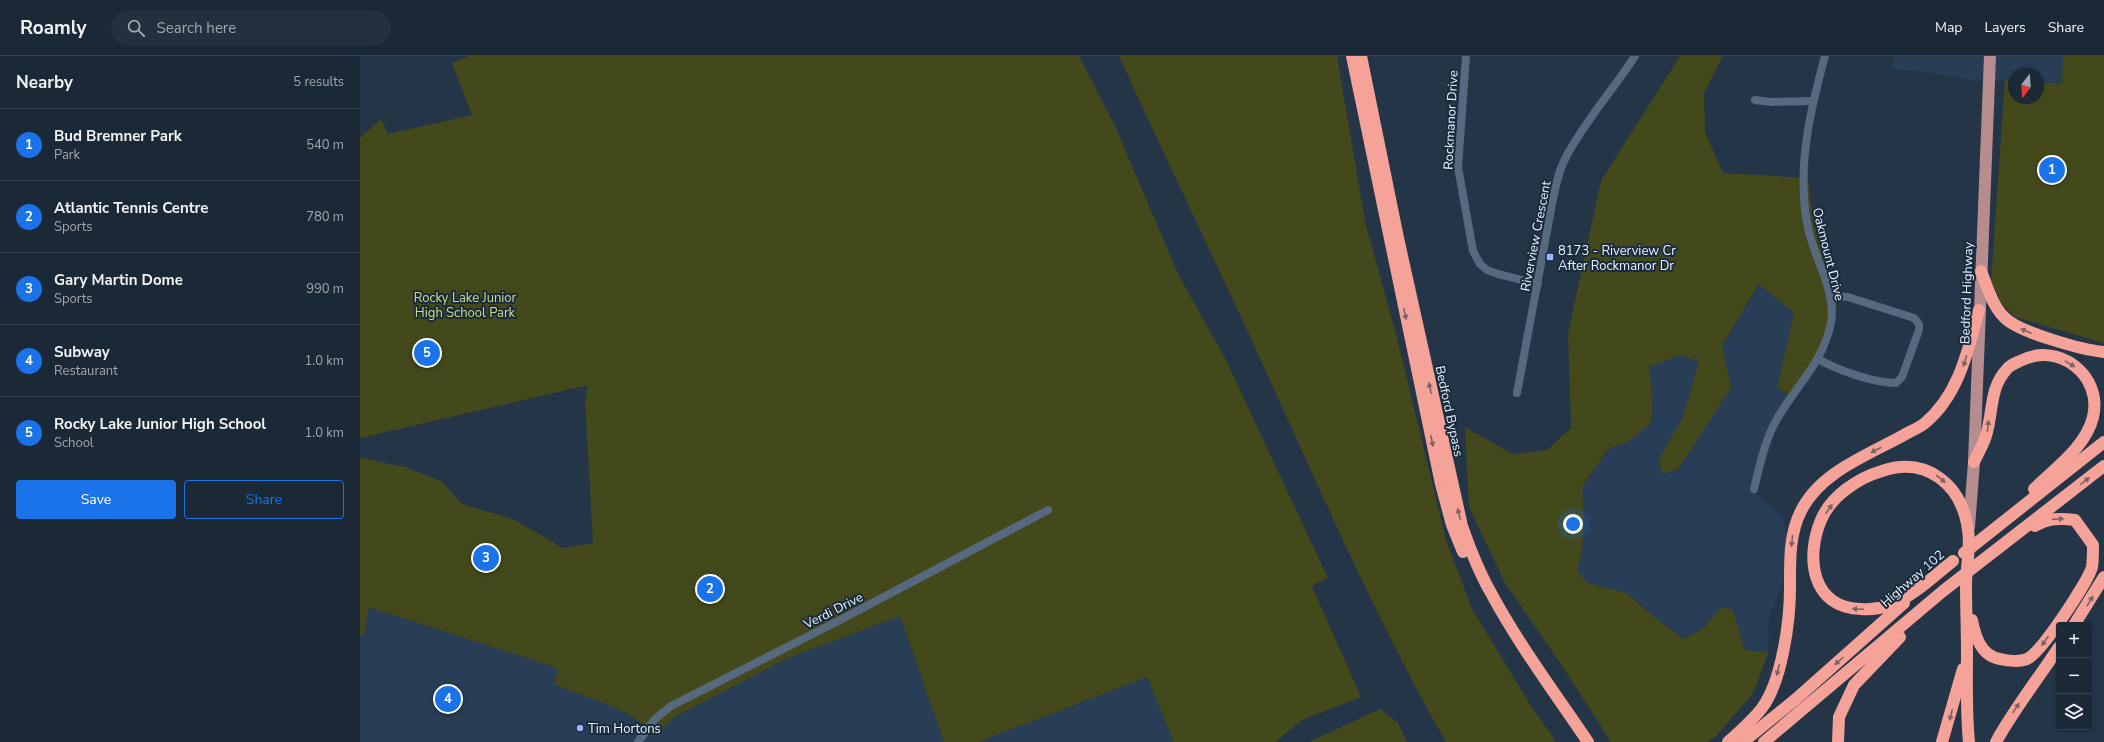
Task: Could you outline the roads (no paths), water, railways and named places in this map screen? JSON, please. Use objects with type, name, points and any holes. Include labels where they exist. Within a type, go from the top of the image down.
[{"type":"highway","name":"Bedford Bypass","points":[[1352,56],[1441,484],[1452,525],[1474,576],[1502,628],[1578,742]]},
{"type":"highway","name":"Bedford Bypass","points":[[1361,56],[1398,238],[1462,526],[1475,562],[1493,598],[1511,628],[1588,742]]},
{"type":"highway","points":[[1981,270],[1993,301],[2003,317],[2015,327],[2034,334],[2104,352]]},
{"type":"highway","points":[[1728,742],[1762,708],[1774,688],[1781,658],[1790,598],[1793,535],[1801,511],[1815,490],[1834,475],[1861,457],[1925,423],[1945,400],[1960,375],[1979,310]]},
{"type":"highway","points":[[1974,462],[1987,432],[1990,409],[1996,386],[2008,368],[2026,358],[2046,354],[2070,362],[2086,376],[2094,394],[2093,416],[2084,438],[1998,526]]},
{"type":"highway","name":"Highway 102","points":[[1743,742],[1796,699],[1953,561],[2104,442]]},
{"type":"highway","points":[[1764,742],[1976,564],[2104,466]]},
{"type":"highway","points":[[1953,561],[1894,604],[1874,610],[1849,609],[1829,598],[1816,579],[1813,566],[1813,548],[1821,519],[1835,500],[1860,479],[1883,470],[1907,467],[1931,471],[1951,487],[1962,508],[1968,536],[1966,583],[1967,711],[1969,742]]},
{"type":"highway","points":[[1966,583],[1976,638],[1984,650],[1995,658],[2011,661],[2027,659],[2038,650],[2073,600],[2092,567],[2093,545],[2075,520],[2060,518],[2044,520],[1976,564]]},
{"type":"highway","points":[[2076,622],[2104,577]]},
{"type":"highway","points":[[1838,742],[1838,717],[1854,685],[1943,591]]},
{"type":"highway","points":[[1942,742],[1967,650]]},
{"type":"highway","points":[[1964,742],[1963,692],[1967,650]]},
{"type":"highway","points":[[1996,742],[2016,707],[2036,682],[2056,652]]},
{"type":"main road","name":"Bedford Highway","points":[[1968,536],[1974,462],[1990,56]]},
{"type":"street","name":"Rockmanor Drive","points":[[1466,56],[1458,167],[1472,251],[1480,264],[1487,270],[1538,284]]},
{"type":"street","name":"Riverview Crescent","points":[[1517,393],[1552,204],[1566,158],[1635,56]]},
{"type":"street","name":"Oakmount Drive","points":[[1754,488],[1770,435],[1778,418],[1823,352],[1831,321],[1830,296],[1811,240],[1803,201],[1805,152],[1813,101],[1825,56]]},
{"type":"street","points":[[1755,100],[1771,102],[1813,101]]},
{"type":"street","points":[[1818,359],[1838,369],[1887,383],[1896,383],[1902,377],[1919,330],[1919,324],[1914,318],[1848,297],[1830,296]]},
{"type":"street","name":"Verdi Drive","points":[[638,742],[655,719],[671,706],[842,619],[1048,510]]},
{"type":"place","name":"Bud Bremner Park","points":[[2052,170]]},
{"type":"place","name":"8173 - Riverview Cr After Rockmanor Dr","points":[[1550,257]]},
{"type":"place","name":"Rocky Lake Junior High School","points":[[427,353]]},
{"type":"place","name":"Gary Martin Dome","points":[[486,558]]},
{"type":"place","name":"Atlantic Tennis Centre","points":[[710,589]]},
{"type":"place","name":"Subway","points":[[448,699]]},
{"type":"place","name":"Tim Hortons","points":[[580,728]]},
{"type":"park label","name":"Rocky Lake Junior High School Park","points":[[465,304]]}]
